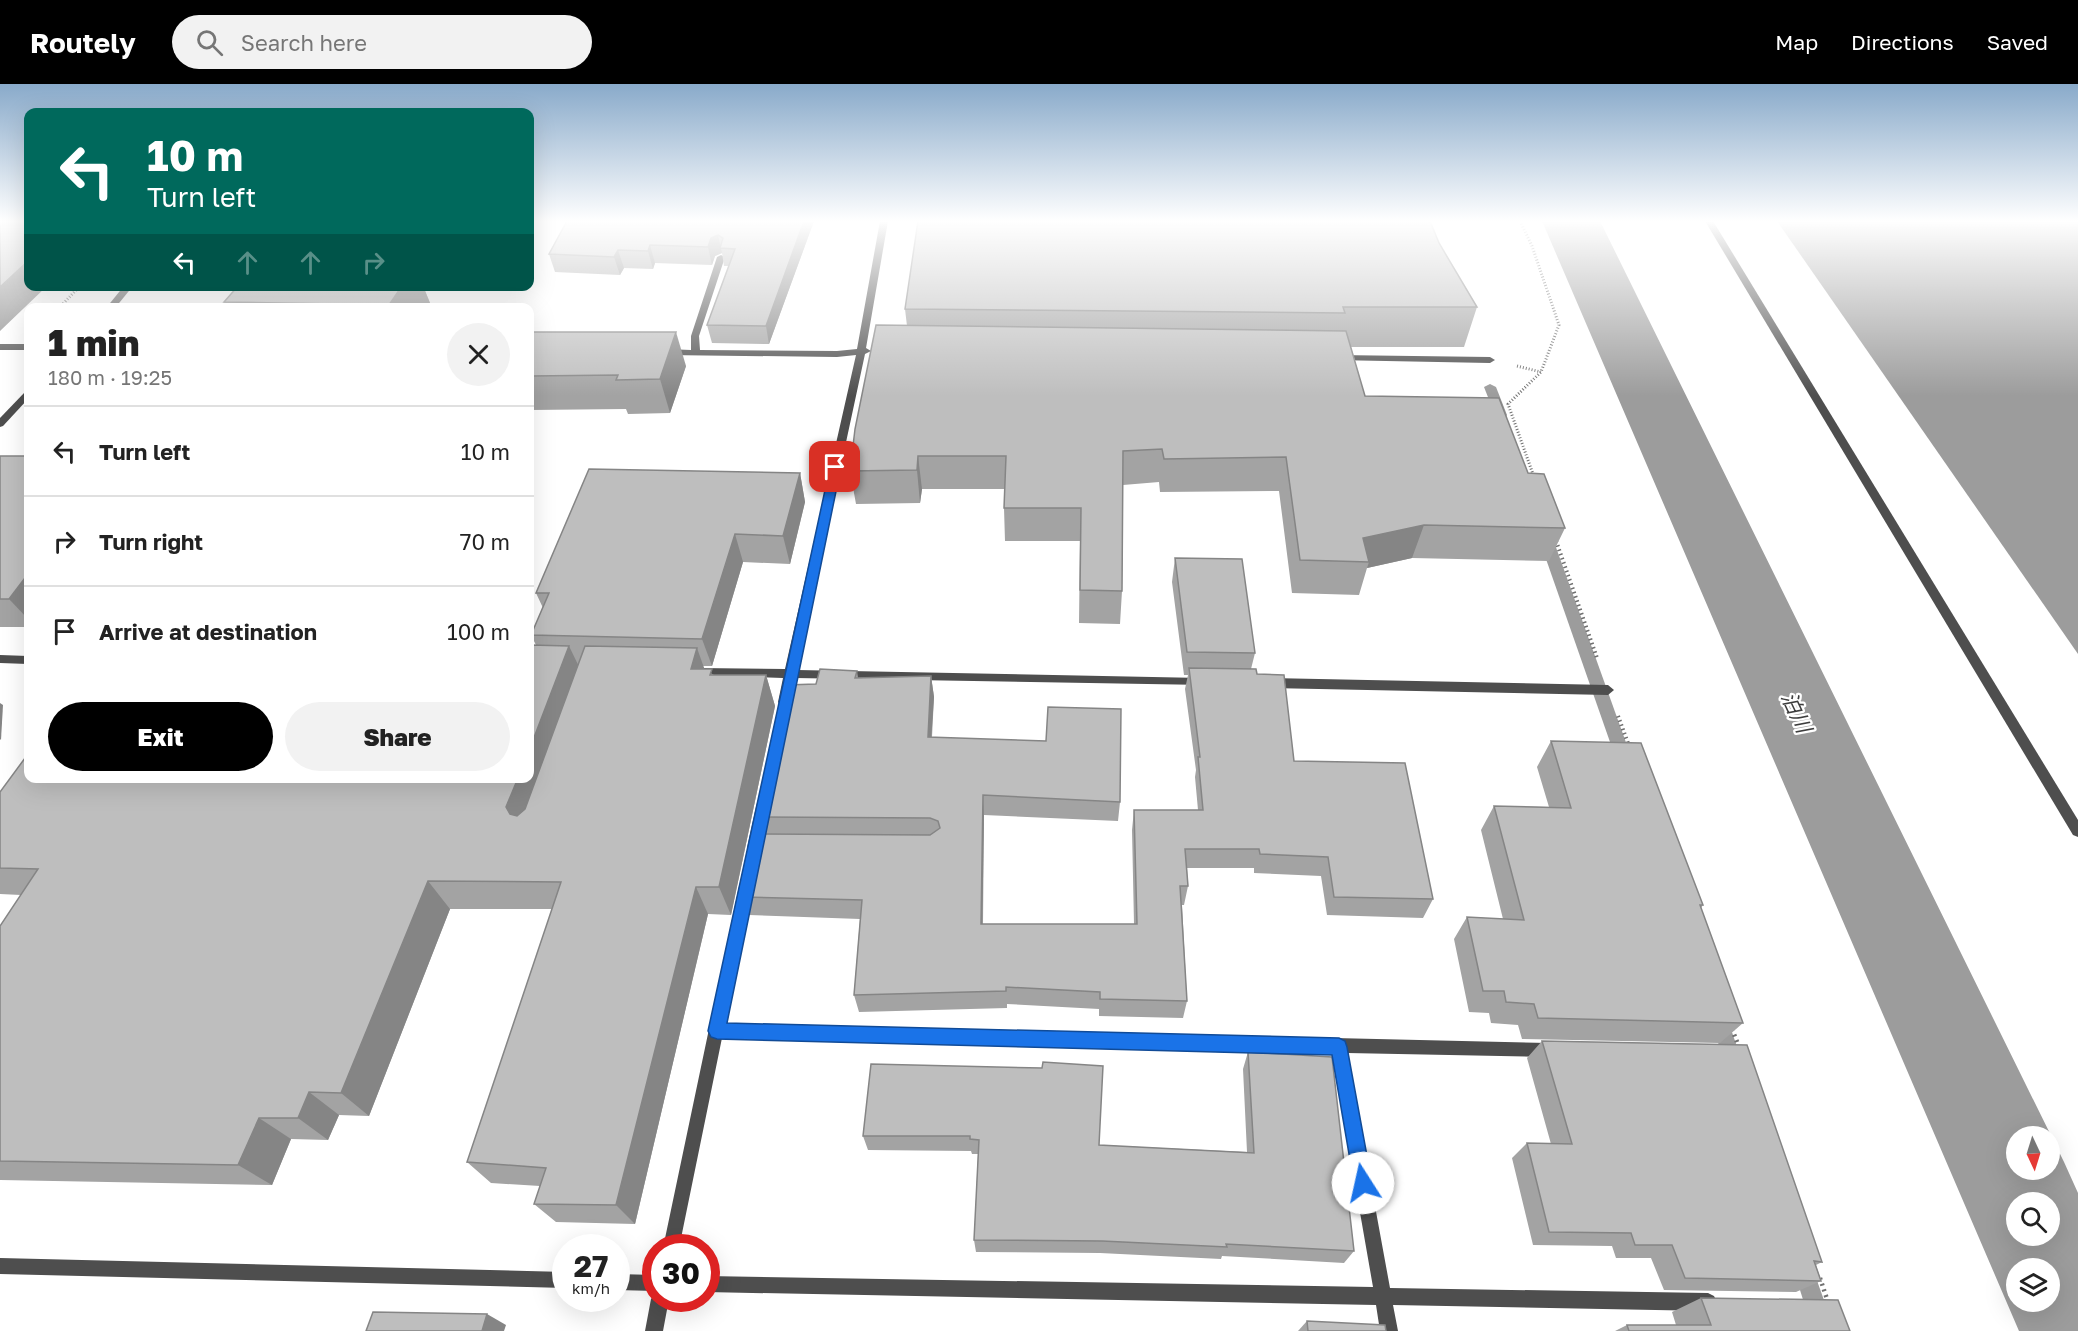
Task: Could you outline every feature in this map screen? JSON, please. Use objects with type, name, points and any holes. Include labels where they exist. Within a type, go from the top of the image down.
[{"type":"street","points":[[696,352],[695,336],[714,279]]},
{"type":"street","points":[[780,720],[867,351],[876,279]]},
{"type":"street","points":[[1744,279],[2078,831]]},
{"type":"street","points":[[114,303],[125,291]]},
{"type":"street","points":[[0,347],[24,347]]},
{"type":"street","points":[[660,352],[837,354],[867,351]]},
{"type":"street","points":[[1324,357],[1490,360]]},
{"type":"street","points":[[0,424],[24,398]]},
{"type":"street","points":[[0,659],[24,660]]},
{"type":"street","points":[[686,672],[1217,682]]},
{"type":"street","points":[[1252,683],[1608,690]]},
{"type":"street","points":[[674,1234],[756,854],[766,788]]},
{"type":"street","points":[[717,1031],[1339,1047],[1564,1050]]},
{"type":"street","points":[[1339,1047],[1389,1331]]},
{"type":"street","points":[[0,1266],[552,1280]]},
{"type":"street","points":[[720,1284],[1724,1303]]},
{"type":"street","points":[[654,1331],[658,1312]]},
{"type":"path","points":[[1535,481],[1508,404],[1541,372],[1559,325],[1543,279]]},
{"type":"path","points":[[64,303],[75,291]]},
{"type":"path","points":[[1554,536],[1632,756]]},
{"type":"path","points":[[1729,1020],[1741,1053]]},
{"type":"path","points":[[1818,1272],[1832,1313]]},
{"type":"shaded area","points":[[1817,279],[2078,279],[2078,654]]},
{"type":"building","points":[[0,279],[8,279],[0,287]]},
{"type":"building","points":[[724,279],[783,279],[766,326],[707,325]]},
{"type":"building","points":[[909,279],[1460,279],[1477,307],[1343,307],[1345,313],[905,309]]},
{"type":"building","points":[[234,291],[399,291],[390,303],[224,302]]},
{"type":"building","points":[[876,325],[1346,331],[1365,396],[1499,398],[1528,473],[1544,474],[1565,528],[1424,525],[1363,538],[1369,562],[1300,560],[1286,457],[1164,459],[1162,449],[1123,451],[1122,591],[1080,590],[1081,508],[1004,508],[1006,456],[918,456],[917,470],[850,471],[855,429]]},
{"type":"building","points":[[534,332],[676,332],[660,379],[616,380],[618,375],[534,376]]},
{"type":"building","points":[[0,456],[24,456],[24,579],[9,599],[0,599]]},
{"type":"building","points":[[589,469],[800,473],[783,536],[735,534],[702,639],[534,635],[534,628],[549,593],[536,593]]},
{"type":"building","points":[[1175,558],[1242,559],[1255,653],[1187,652]]},
{"type":"building","points":[[534,645],[569,646],[534,738]]},
{"type":"building","points":[[585,646],[697,648],[691,669],[712,669],[710,675],[766,675],[719,887],[696,887],[616,1205],[534,1204],[546,1168],[467,1162],[561,882],[428,881],[341,1093],[309,1092],[298,1118],[259,1118],[238,1165],[0,1161],[0,926],[38,869],[0,868],[0,792],[24,759],[24,783],[516,783],[506,807],[510,814],[517,816],[525,809]]},
{"type":"building","points":[[1189,668],[1256,669],[1257,674],[1284,675],[1294,761],[1405,763],[1433,899],[1334,897],[1328,857],[1260,854],[1259,849],[1185,849],[1188,886],[1180,886],[1187,1001],[1100,999],[1100,992],[1006,987],[1006,991],[854,995],[862,900],[742,897],[755,834],[930,835],[940,828],[938,821],[930,818],[758,817],[786,685],[816,684],[820,669],[857,671],[855,678],[931,676],[928,737],[1046,741],[1048,707],[1121,709],[1120,802],[983,795],[981,924],[1137,924],[1134,810],[1203,810],[1198,757],[1200,757]]},
{"type":"building","points":[[1551,741],[1641,743],[1703,905],[1700,905],[1743,1023],[1538,1018],[1534,1004],[1506,1002],[1504,991],[1483,991],[1467,917],[1524,920],[1494,806],[1571,808]]},
{"type":"building","points":[[1542,1041],[1747,1045],[1822,1262],[1814,1261],[1821,1281],[1685,1278],[1672,1245],[1635,1245],[1631,1233],[1549,1232],[1527,1143],[1572,1144]]},
{"type":"building","points":[[1248,1052],[1332,1057],[1354,1251],[1226,1244],[1227,1247],[1102,1241],[974,1240],[979,1140],[970,1139],[970,1136],[863,1136],[871,1064],[1042,1068],[1043,1062],[1103,1066],[1099,1145],[1254,1153]]},
{"type":"building","points":[[1701,1298],[1838,1300],[1850,1331],[1629,1331],[1627,1325],[1711,1325]]},
{"type":"building","points":[[373,1312],[487,1314],[482,1331],[366,1331]]},
{"type":"building","points":[[1307,1321],[1385,1325],[1386,1331],[1308,1331]]},
{"type":"waterway","name":"泊川","points":[[1598,279],[2018,1192]]},
{"type":"waterway","points":[[1490,387],[1501,415]]},
{"type":"waterway","points":[[1546,539],[1625,762]]},
{"type":"waterway","points":[[1719,1018],[1734,1064]]},
{"type":"waterway","name":"泊川","points":[[2043,1246],[2078,1322]]},
{"type":"waterway","points":[[1803,1268],[1824,1331]]},
{"type":"route","points":[[835,467],[717,1031],[1339,1047],[1363,1183]]}]
